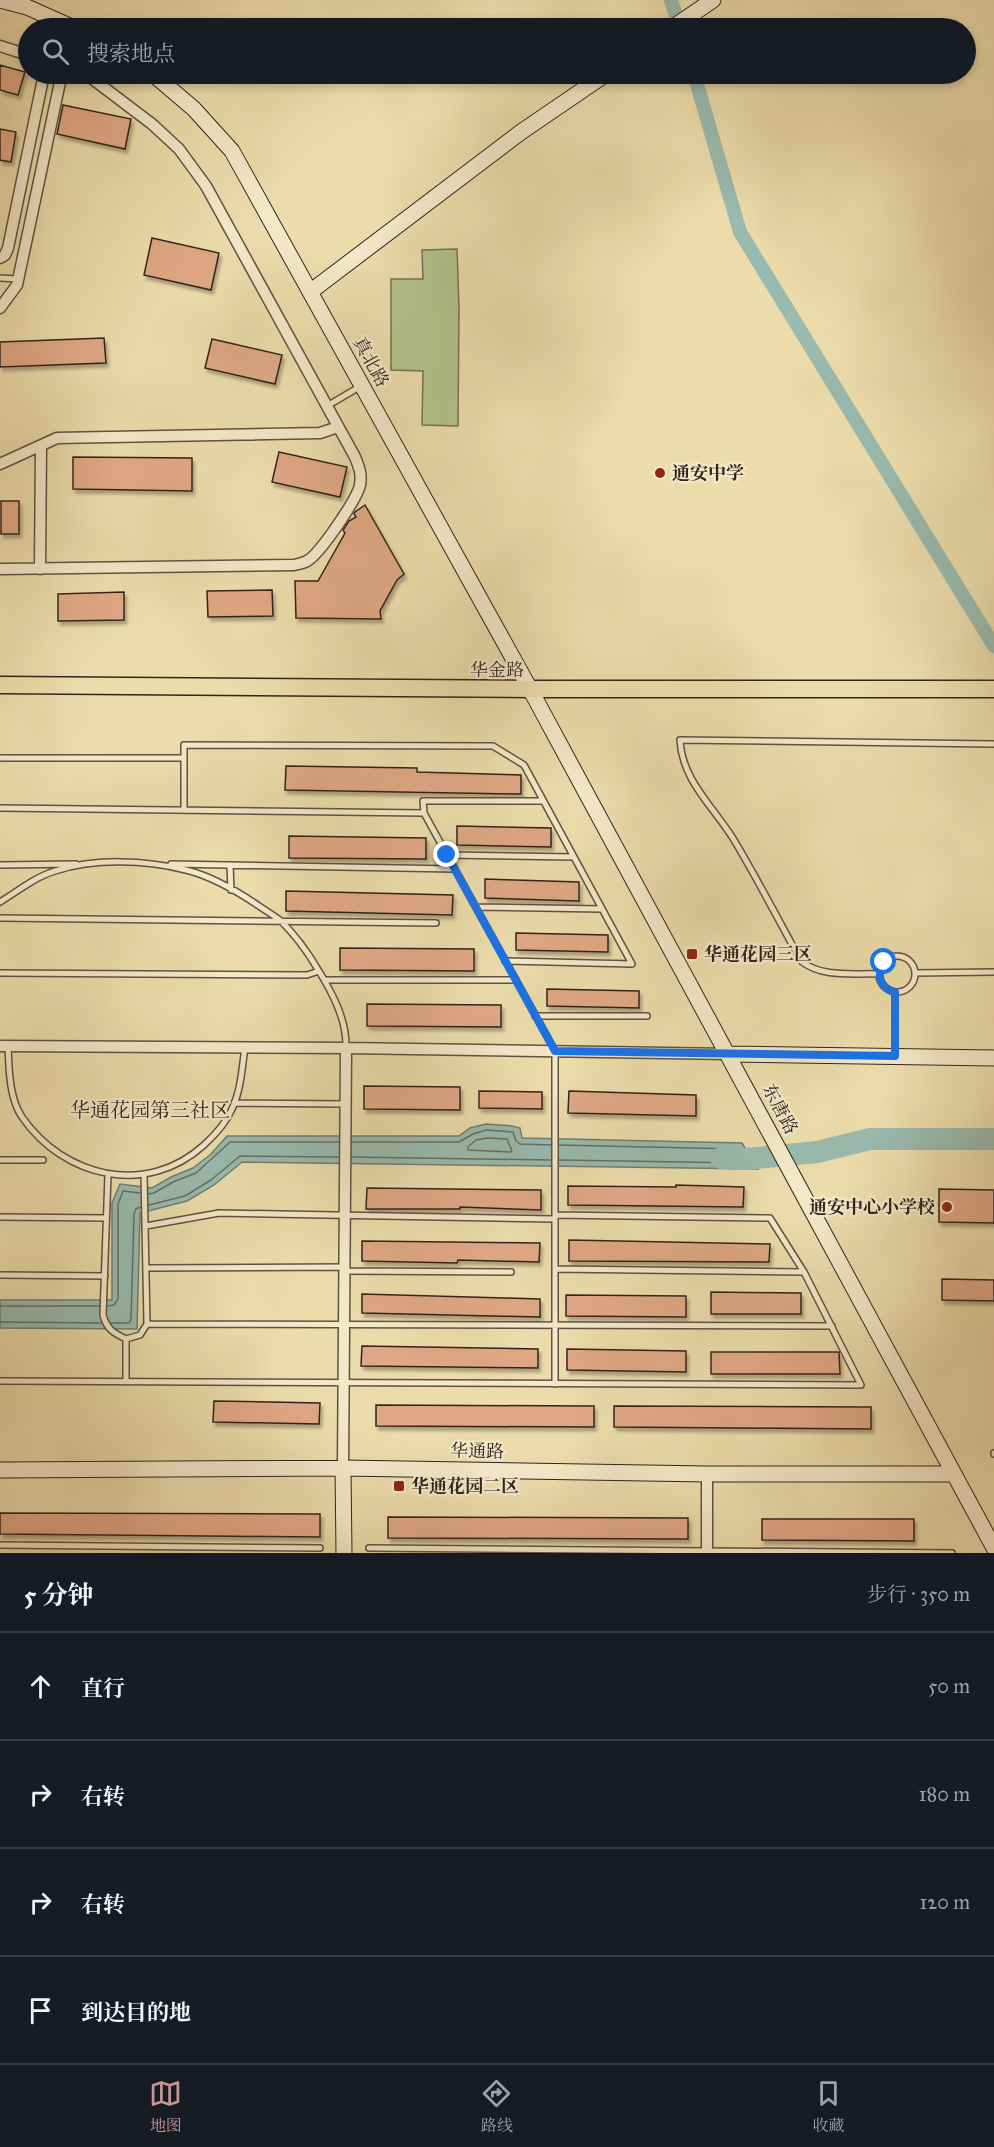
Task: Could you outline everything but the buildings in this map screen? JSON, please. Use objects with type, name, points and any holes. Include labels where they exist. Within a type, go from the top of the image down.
[{"type":"main road","name":"华金路","points":[[0,685],[530,689],[990,689]]},
{"type":"street","points":[[0,0],[27,7],[52,18]]},
{"type":"street","points":[[687,18],[708,4]]},
{"type":"street","points":[[0,46],[18,52]]},
{"type":"street","points":[[0,258],[5,255],[8,248],[42,84]]},
{"type":"street","points":[[0,308],[9,298],[18,279],[60,84]]},
{"type":"street","points":[[0,569],[282,565],[307,562],[355,500],[360,485],[361,472],[338,427],[206,186],[193,167],[152,123],[99,84]]},
{"type":"street","name":"真北路","points":[[165,84],[194,109],[232,151],[530,689]]},
{"type":"street","points":[[310,292],[520,132],[591,84]]},
{"type":"street","points":[[0,464],[57,438],[320,434],[338,427]]},
{"type":"street","points":[[40,569],[41,446]]},
{"type":"street","name":"东唐路","points":[[530,689],[994,1548]]},
{"type":"street","points":[[4,1046],[346,1048],[994,1058]]},
{"type":"street","points":[[344,1553],[346,1048]]},
{"type":"street","name":"华通路","points":[[0,1470],[343,1468],[707,1474],[954,1474]]},
{"type":"street","points":[[707,1474],[707,1552]]},
{"type":"lane","points":[[0,278],[18,279]]},
{"type":"lane","points":[[326,406],[362,386]]},
{"type":"lane","points":[[879,974],[820,972],[801,962],[733,838],[686,770],[681,756],[680,740],[994,744]]},
{"type":"lane","points":[[184,810],[184,745],[493,746],[524,765],[632,964],[505,961]]},
{"type":"lane","points":[[0,758],[184,758]]},
{"type":"lane","points":[[543,801],[423,801],[424,813],[555,1051],[555,1383]]},
{"type":"lane","points":[[0,808],[424,813]]},
{"type":"lane","points":[[447,855],[573,857]]},
{"type":"lane","points":[[0,866],[94,863],[455,869]]},
{"type":"lane","points":[[0,902],[41,876],[56,870],[94,863]]},
{"type":"lane","points":[[155,864],[187,870],[231,890],[280,921],[307,952],[325,980],[340,1012],[346,1036],[346,1048]]},
{"type":"lane","points":[[40,865],[41,876]]},
{"type":"lane","points":[[231,865],[231,890]]},
{"type":"lane","points":[[476,907],[602,909]]},
{"type":"lane","points":[[0,918],[436,923]]},
{"type":"lane","points":[[895,957],[906,959],[911,963],[915,979],[908,989],[895,992],[884,986],[879,974],[884,962],[895,957]]},
{"type":"lane","points":[[0,973],[307,975],[319,971]]},
{"type":"lane","points":[[915,973],[994,972]]},
{"type":"lane","points":[[325,980],[516,981]]},
{"type":"lane","points":[[895,992],[895,1056]]},
{"type":"lane","points":[[535,1016],[647,1016]]},
{"type":"lane","points":[[4,1046],[13,1093],[21,1115],[37,1135],[58,1153],[86,1168],[108,1175],[144,1175],[172,1166],[195,1152],[216,1134],[240,1089],[245,1047]]},
{"type":"lane","points":[[234,1103],[346,1104]]},
{"type":"lane","points":[[0,1160],[43,1160]]},
{"type":"lane","points":[[108,1175],[103,1316],[111,1331],[126,1339],[140,1335],[147,1324],[144,1175]]},
{"type":"lane","points":[[0,1381],[861,1385],[804,1272],[770,1218],[219,1213],[146,1226]]},
{"type":"lane","points":[[0,1217],[106,1218]]},
{"type":"lane","points":[[146,1268],[511,1272]]},
{"type":"lane","points":[[555,1269],[804,1272]]},
{"type":"lane","points":[[0,1275],[105,1276]]},
{"type":"lane","points":[[147,1324],[832,1326]]},
{"type":"lane","points":[[126,1339],[126,1382]]},
{"type":"lane","points":[[0,1545],[212,1550],[320,1548]]},
{"type":"lane","points":[[33,1545],[33,1553]]},
{"type":"lane","points":[[369,1548],[952,1553]]},
{"type":"green space","points":[[457,249],[458,426],[422,425],[423,371],[391,370],[391,279],[423,279],[422,250]]},
{"type":"water","points":[[486,1124],[520,1128],[522,1138],[742,1143],[758,1169],[242,1162],[214,1185],[187,1201],[140,1213],[137,1329],[0,1328],[0,1300],[112,1300],[112,1203],[120,1184],[152,1188],[193,1168],[211,1154],[227,1136],[459,1136],[470,1128]]},
{"type":"waterway","points":[[671,0],[677,18]]},
{"type":"waterway","points":[[697,84],[740,232],[994,646]]},
{"type":"waterway","points":[[721,1158],[746,1159],[817,1152],[870,1139],[994,1139]]},
{"type":"place","name":"通安中学","points":[[660,473]]},
{"type":"place","name":"华通花园三区","points":[[692,954]]},
{"type":"place","name":"通安中心小学校","points":[[947,1207]]},
{"type":"place","name":"华通花园二区","points":[[399,1486]]},
{"type":"district","name":"华通花园第三社区","points":[[150,1110]]},
{"type":"route","points":[[447,855],[555,1051],[895,1056],[895,992],[889,990],[880,981],[880,968],[884,962]]}]
